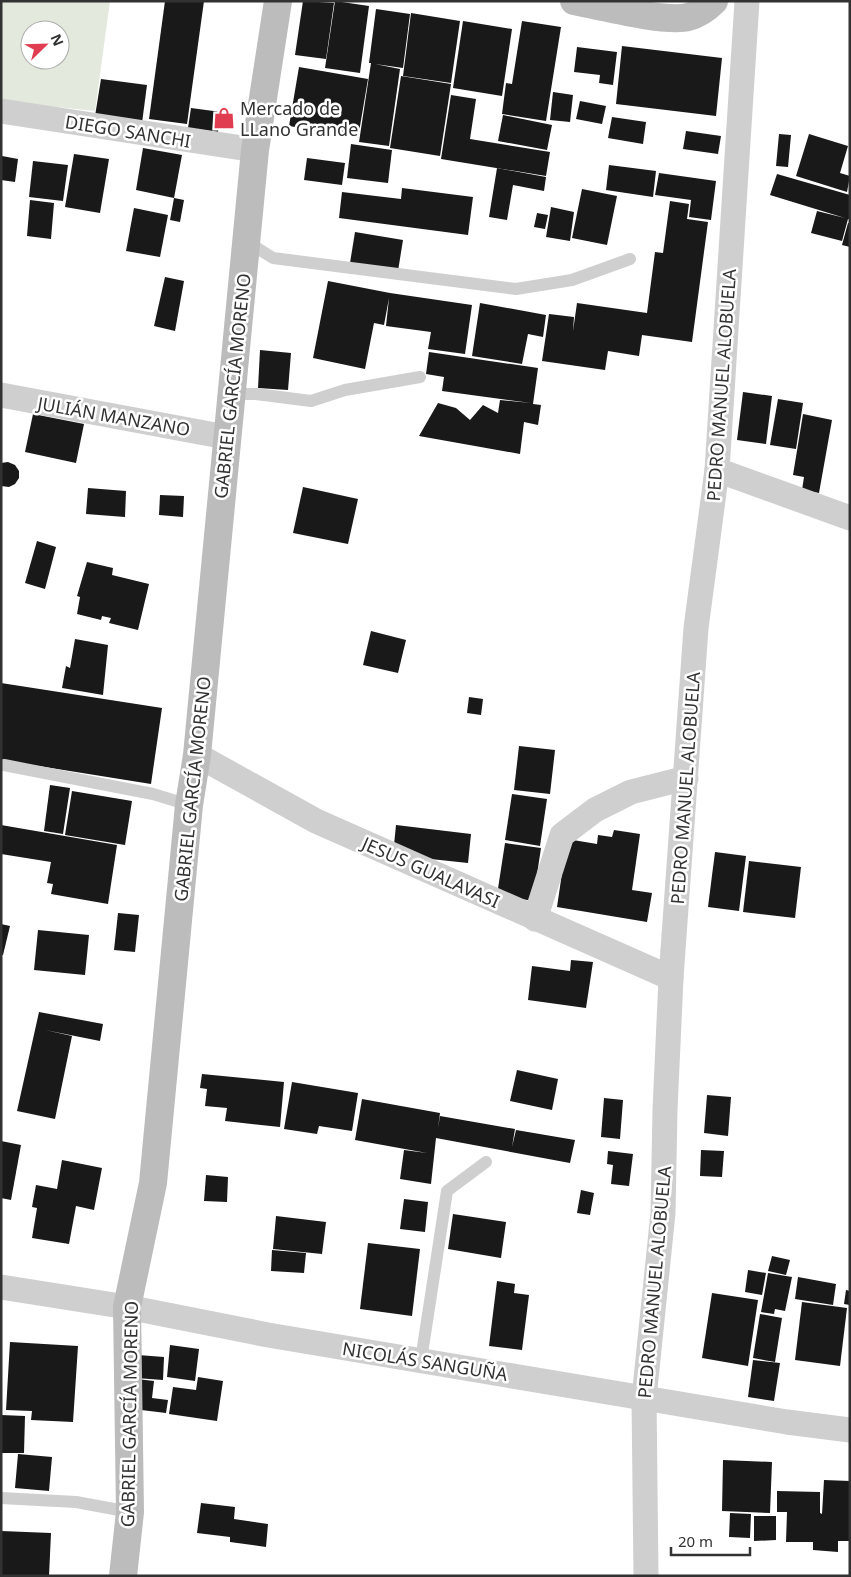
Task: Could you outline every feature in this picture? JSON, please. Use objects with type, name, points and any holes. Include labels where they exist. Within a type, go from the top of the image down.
[{"type":"street","name":"GABRIEL GARCÍA MORENO","points":[[123,1576],[130,1512],[127,1308],[153,1183],[189,805],[197,755],[255,150],[278,1]]},
{"type":"street","points":[[574,1],[665,18],[686,18],[704,11],[714,1]]},
{"type":"street","name":"PEDRO MANUEL ALOBUELA","points":[[646,1576],[644,1398],[663,1213],[665,1110],[671,978],[696,628],[717,470],[748,1]]},
{"type":"street","name":"DIEGO SANCHI","points":[[1,111],[255,150]]},
{"type":"street","name":"JULIÁN MANZANO","points":[[1,395],[226,437]]},
{"type":"street","points":[[717,470],[850,518]]},
{"type":"street","name":"JESUS GUALAVASI","points":[[197,755],[316,821],[671,978]]},
{"type":"street","points":[[535,919],[562,835],[595,810],[631,792],[686,778]]},
{"type":"street","name":"NICOLÁS SANGUÑA","points":[[1,1287],[127,1308],[268,1336],[850,1430]]},
{"type":"lane","points":[[246,241],[273,258],[516,289],[572,280],[630,259]]},
{"type":"lane","points":[[231,394],[256,394],[311,401],[345,390],[420,377]]},
{"type":"lane","points":[[4,765],[153,794],[189,805]]},
{"type":"lane","points":[[421,1360],[447,1191],[486,1162]]},
{"type":"lane","points":[[1,1498],[76,1502],[130,1512]]},
{"type":"shaded area","points":[[1,1],[110,1],[95,111],[1,101]]},
{"type":"building","points":[[165,1],[204,1],[187,124],[149,119]]},
{"type":"building","points":[[303,1],[334,3],[326,59],[295,55]]},
{"type":"building","points":[[335,1],[369,6],[360,73],[325,68]]},
{"type":"building","points":[[376,9],[410,14],[403,68],[375,64],[400,69],[389,146],[359,142],[371,63],[369,63]]},
{"type":"building","points":[[411,13],[460,21],[451,83],[403,76]]},
{"type":"building","points":[[463,21],[512,29],[502,96],[453,88]]},
{"type":"building","points":[[522,21],[561,27],[546,121],[502,114],[506,83],[512,84]]},
{"type":"building","points":[[622,46],[722,58],[716,116],[616,104]]},
{"type":"building","points":[[577,47],[617,52],[613,85],[599,83],[600,75],[574,72]]},
{"type":"building","points":[[299,67],[368,79],[358,138],[289,126]]},
{"type":"building","points":[[401,76],[451,84],[440,156],[390,148]]},
{"type":"building","points":[[101,79],[147,85],[142,123],[95,116]]},
{"type":"building","points":[[553,92],[573,95],[570,122],[550,120]]},
{"type":"building","points":[[451,95],[476,99],[470,139],[550,152],[546,176],[441,159]]},
{"type":"building","points":[[580,101],[606,106],[602,124],[576,119]]},
{"type":"building","points":[[191,108],[221,112],[218,132],[188,128]]},
{"type":"building","points":[[503,115],[552,125],[547,150],[498,141]]},
{"type":"building","points":[[612,117],[646,122],[643,144],[608,138]]},
{"type":"building","points":[[686,131],[721,136],[718,154],[683,149]]},
{"type":"building","points":[[779,134],[791,135],[788,167],[776,166]]},
{"type":"building","points":[[809,134],[848,146],[840,173],[850,176],[847,192],[796,176]]},
{"type":"building","points":[[351,144],[392,150],[388,183],[347,178]]},
{"type":"building","points":[[143,148],[182,155],[174,198],[136,190]]},
{"type":"building","points":[[74,154],[109,159],[100,213],[65,207]]},
{"type":"building","points":[[2,156],[18,159],[15,182],[1,180]]},
{"type":"building","points":[[307,158],[345,163],[342,185],[304,180]]},
{"type":"building","points":[[33,161],[68,165],[63,201],[29,197]]},
{"type":"building","points":[[609,165],[656,171],[653,197],[606,190]]},
{"type":"building","points":[[497,168],[546,177],[544,191],[513,185],[507,220],[489,217]]},
{"type":"building","points":[[659,173],[716,181],[711,220],[689,217],[691,200],[655,195]]},
{"type":"building","points":[[777,174],[850,195],[850,219],[848,219],[842,241],[811,233],[817,211],[845,218],[770,195]]},
{"type":"building","points":[[402,188],[473,197],[468,235],[339,218],[342,192],[401,199]]},
{"type":"building","points":[[582,189],[617,196],[607,245],[572,238]]},
{"type":"building","points":[[174,198],[184,200],[180,222],[170,220]]},
{"type":"building","points":[[30,200],[54,203],[51,239],[27,236]]},
{"type":"building","points":[[670,201],[689,204],[687,219],[708,222],[692,342],[642,335],[639,356],[608,351],[605,370],[542,361],[549,314],[574,317],[573,331],[577,303],[647,313],[655,252],[663,253]]},
{"type":"building","points":[[551,207],[574,212],[570,241],[546,237]]},
{"type":"building","points":[[134,208],[168,215],[160,257],[126,251]]},
{"type":"building","points":[[537,213],[548,215],[545,229],[534,227]]},
{"type":"building","points":[[848,223],[850,223],[850,247],[842,245]]},
{"type":"building","points":[[355,232],[403,240],[398,271],[350,263]]},
{"type":"building","points":[[165,277],[184,281],[175,331],[154,326]]},
{"type":"building","points":[[328,281],[390,293],[472,305],[465,354],[428,349],[431,332],[386,326],[389,298],[384,325],[374,323],[365,369],[313,358]]},
{"type":"building","points":[[480,303],[546,315],[543,337],[528,334],[522,364],[472,356]]},
{"type":"building","points":[[260,350],[291,353],[288,390],[258,388]]},
{"type":"building","points":[[429,352],[538,368],[533,404],[541,405],[538,425],[524,422],[520,454],[419,436],[438,403],[456,408],[470,420],[483,405],[498,413],[500,400],[531,403],[442,391],[444,377],[426,374]]},
{"type":"building","points":[[743,392],[772,396],[766,444],[737,440]]},
{"type":"building","points":[[778,399],[803,403],[796,449],[770,445]]},
{"type":"building","points":[[33,414],[84,424],[76,463],[25,452]]},
{"type":"building","points":[[803,414],[832,420],[819,493],[802,490],[804,477],[793,475]]},
{"type":"building","points":[[8,462],[15,465],[19,471],[19,478],[15,484],[9,487],[1,486],[1,463]]},
{"type":"building","points":[[303,487],[358,499],[348,544],[293,533]]},
{"type":"building","points":[[88,488],[126,491],[125,517],[86,514]]},
{"type":"building","points":[[160,495],[184,496],[183,517],[159,515]]},
{"type":"building","points":[[37,541],[56,547],[45,589],[25,583]]},
{"type":"building","points":[[87,562],[113,568],[112,575],[149,584],[138,630],[109,623],[111,618],[102,616],[101,620],[77,614],[80,597],[77,596]]},
{"type":"building","points":[[371,631],[406,640],[398,673],[363,665]]},
{"type":"building","points":[[75,639],[108,645],[103,695],[62,688],[66,666],[70,668]]},
{"type":"building","points":[[1,683],[162,708],[151,784],[1,760]]},
{"type":"building","points":[[469,697],[483,699],[481,715],[467,713]]},
{"type":"building","points":[[519,746],[555,750],[550,794],[514,790]]},
{"type":"building","points":[[50,785],[70,788],[63,834],[44,831]]},
{"type":"building","points":[[72,791],[132,801],[125,845],[65,835]]},
{"type":"building","points":[[512,794],[547,799],[540,846],[505,840]]},
{"type":"building","points":[[1,825],[117,845],[108,904],[51,894],[53,884],[47,883],[51,862],[1,854]]},
{"type":"building","points":[[396,825],[471,834],[468,863],[393,855]]},
{"type":"building","points":[[614,830],[640,834],[632,890],[652,893],[647,922],[557,907],[567,839],[597,844],[598,835],[612,837]]},
{"type":"building","points":[[505,843],[541,848],[533,901],[497,895]]},
{"type":"building","points":[[715,852],[746,856],[739,911],[708,907]]},
{"type":"building","points":[[749,861],[801,867],[795,918],[743,912]]},
{"type":"building","points":[[118,913],[139,915],[135,952],[114,950]]},
{"type":"building","points":[[1,924],[10,926],[3,955],[1,955]]},
{"type":"building","points":[[38,930],[89,935],[85,975],[34,970]]},
{"type":"building","points":[[571,960],[593,962],[586,1008],[528,1000],[532,966],[570,971]]},
{"type":"building","points":[[39,1012],[103,1024],[100,1041],[45,1030],[72,1036],[55,1119],[17,1111]]},
{"type":"building","points":[[517,1070],[558,1079],[552,1110],[510,1101]]},
{"type":"building","points":[[202,1074],[284,1082],[280,1127],[225,1121],[227,1108],[205,1106],[207,1089],[200,1088]]},
{"type":"building","points":[[292,1082],[358,1093],[352,1131],[319,1126],[317,1134],[284,1129]]},
{"type":"building","points":[[707,1095],[731,1097],[728,1136],[704,1133]]},
{"type":"building","points":[[604,1098],[623,1100],[620,1139],[601,1137]]},
{"type":"building","points":[[362,1099],[440,1113],[438,1128],[440,1116],[515,1129],[512,1147],[516,1130],[575,1140],[570,1163],[436,1138],[431,1184],[400,1179],[404,1150],[427,1153],[355,1140]]},
{"type":"building","points":[[1,1141],[21,1145],[11,1200],[1,1198]]},
{"type":"building","points":[[701,1150],[724,1151],[722,1177],[700,1176]]},
{"type":"building","points":[[608,1151],[633,1154],[629,1186],[611,1184],[613,1165],[607,1164]]},
{"type":"building","points":[[62,1160],[102,1168],[94,1210],[76,1206],[69,1244],[32,1238],[37,1208],[32,1207],[36,1185],[57,1189]]},
{"type":"building","points":[[206,1175],[228,1177],[227,1202],[204,1201]]},
{"type":"building","points":[[581,1190],[594,1193],[590,1215],[577,1213]]},
{"type":"building","points":[[404,1199],[428,1202],[425,1232],[400,1229]]},
{"type":"building","points":[[453,1214],[506,1222],[501,1258],[448,1249]]},
{"type":"building","points":[[276,1216],[326,1222],[322,1254],[273,1249]]},
{"type":"building","points":[[368,1243],[420,1249],[412,1316],[360,1309]]},
{"type":"building","points":[[272,1250],[306,1253],[304,1273],[271,1271]]},
{"type":"building","points":[[772,1256],[790,1260],[786,1275],[768,1271]]},
{"type":"building","points":[[748,1270],[766,1273],[762,1295],[745,1292]]},
{"type":"building","points":[[768,1273],[792,1277],[785,1311],[775,1309],[774,1314],[761,1312]]},
{"type":"building","points":[[798,1277],[836,1284],[833,1305],[795,1299]]},
{"type":"building","points":[[497,1281],[515,1284],[514,1293],[529,1295],[522,1350],[489,1346]]},
{"type":"building","points":[[846,1290],[850,1291],[850,1305],[844,1304]]},
{"type":"building","points":[[712,1293],[758,1300],[748,1366],[702,1358]]},
{"type":"building","points":[[802,1302],[847,1308],[840,1366],[795,1360]]},
{"type":"building","points":[[760,1314],[782,1318],[775,1362],[753,1358]]},
{"type":"building","points":[[10,1342],[78,1346],[73,1422],[31,1420],[32,1411],[6,1410]]},
{"type":"building","points":[[170,1345],[199,1349],[195,1381],[167,1377]]},
{"type":"building","points":[[138,1355],[164,1357],[163,1380],[136,1378]]},
{"type":"building","points":[[753,1360],[780,1363],[774,1401],[748,1397]]},
{"type":"building","points":[[198,1377],[223,1381],[217,1421],[169,1414],[173,1387],[196,1390]]},
{"type":"building","points":[[137,1379],[154,1381],[152,1398],[168,1400],[166,1413],[133,1409]]},
{"type":"building","points":[[1,1415],[25,1416],[24,1453],[1,1453]]},
{"type":"building","points":[[18,1454],[52,1457],[49,1491],[15,1488]]},
{"type":"building","points":[[723,1460],[772,1462],[770,1513],[722,1511]]},
{"type":"building","points":[[824,1480],[850,1481],[850,1541],[838,1541],[838,1552],[813,1550],[813,1542],[786,1542],[787,1512],[777,1512],[777,1491],[820,1492],[820,1513],[822,1514]]},
{"type":"building","points":[[201,1503],[235,1507],[234,1519],[268,1524],[266,1547],[230,1542],[230,1537],[197,1533]]},
{"type":"building","points":[[730,1513],[751,1514],[750,1538],[729,1537]]},
{"type":"building","points":[[754,1516],[776,1516],[776,1540],[754,1541]]},
{"type":"building","points":[[1,1531],[51,1533],[49,1576],[1,1576]]},
{"type":"place","name":"Mercado de LLano Grande","points":[[224,118]]}]
